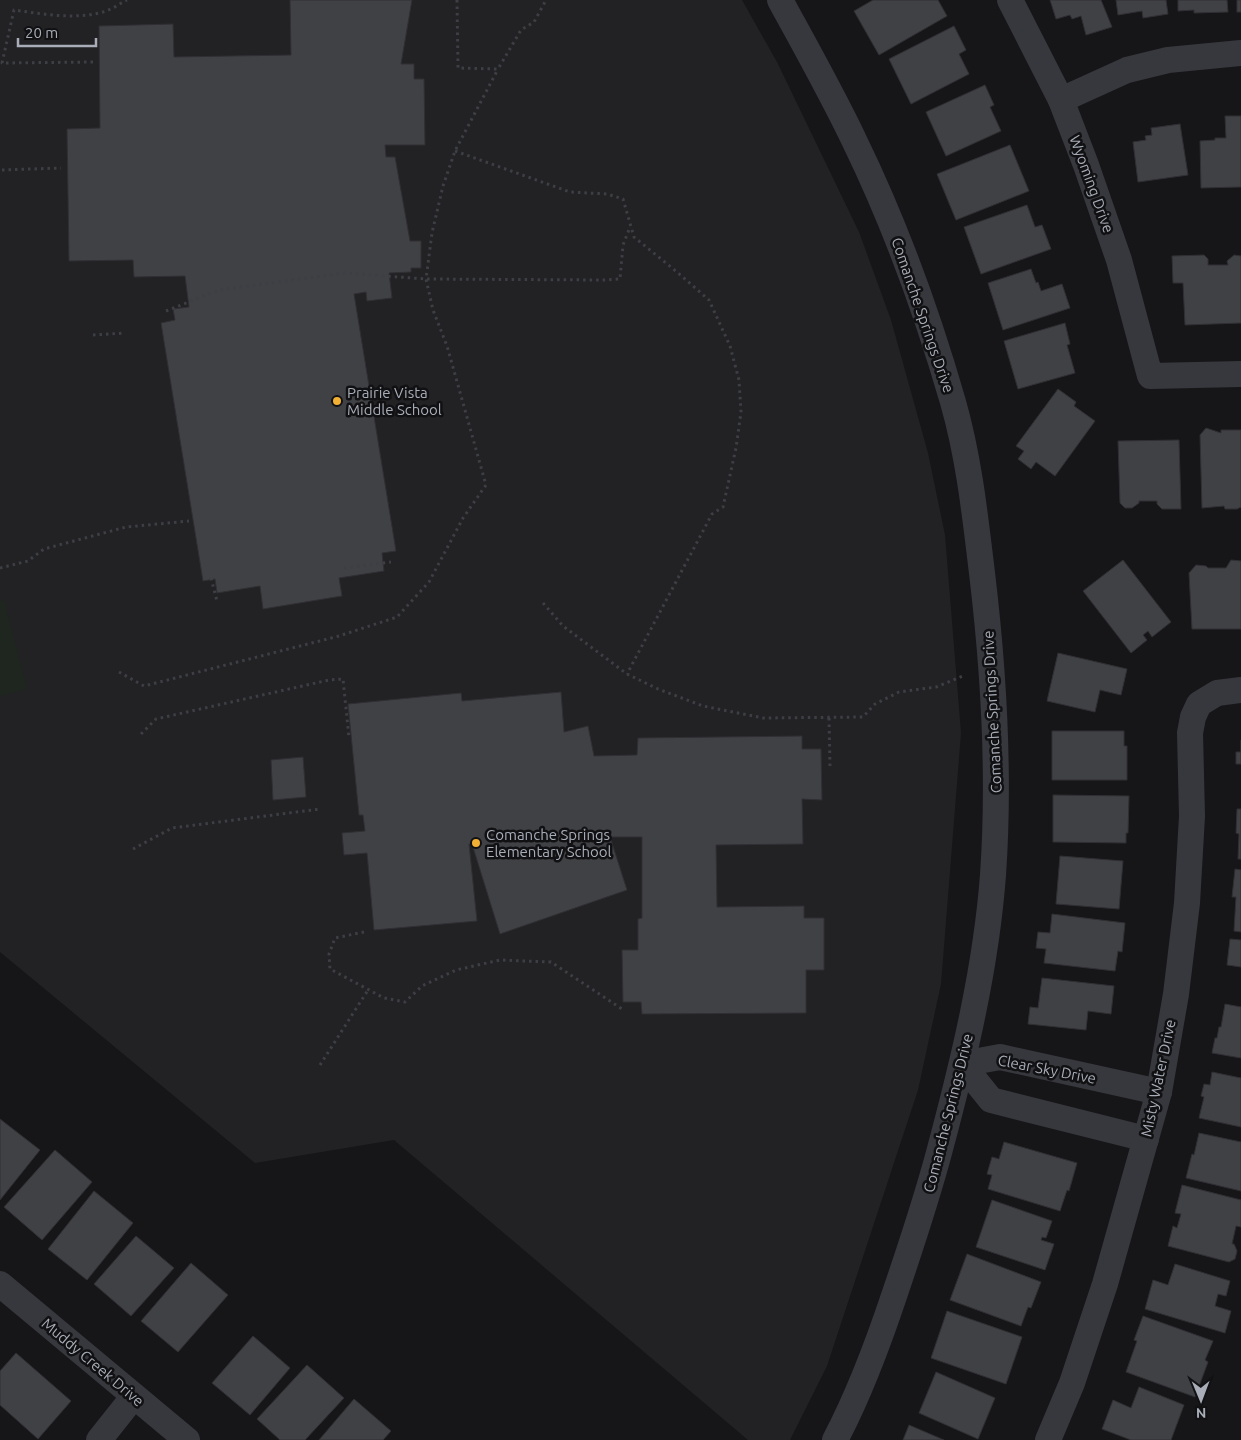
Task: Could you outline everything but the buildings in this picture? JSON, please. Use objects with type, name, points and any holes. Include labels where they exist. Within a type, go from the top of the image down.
[{"type":"street","name":"Comanche Springs Drive","points":[[780,0],[854,139],[901,247],[954,405],[966,457],[991,659],[996,772],[992,876],[985,940],[962,1064],[926,1198],[897,1288],[856,1398],[835,1440]]},
{"type":"street","name":"Wyoming Drive","points":[[1010,0],[1061,100],[1119,260],[1150,376],[1241,374]]},
{"type":"street","points":[[1061,100],[1126,70],[1168,60],[1241,53]]},
{"type":"street","name":"Misty Water Drive","points":[[1048,1440],[1072,1383],[1090,1329],[1158,1092],[1176,994],[1187,903],[1192,816],[1190,733],[1193,717],[1199,704],[1217,693],[1241,690]]},
{"type":"street","name":"Clear Sky Drive","points":[[962,1064],[1000,1057],[1158,1092]]},
{"type":"street","points":[[962,1064],[991,1100],[1146,1139]]},
{"type":"street","name":"Muddy Creek Drive","points":[[0,1284],[187,1440]]},
{"type":"street","points":[[99,1440],[134,1396]]},
{"type":"path","points":[[93,62],[2,62],[14,10],[56,16],[81,16],[104,12],[127,0]]},
{"type":"path","points":[[457,0],[458,68],[498,68]]},
{"type":"path","points":[[119,672],[144,686],[339,636],[397,617],[429,582],[463,518],[486,485],[447,346],[433,310],[426,279],[432,233],[443,186],[455,152],[498,68],[521,30],[534,22],[546,0]]},
{"type":"path","points":[[455,152],[570,192],[607,194],[623,199],[634,237],[709,300],[730,346],[740,380],[741,412],[736,448],[723,506],[712,514],[627,674]]},
{"type":"path","points":[[2,170],[61,168]]},
{"type":"path","points":[[166,311],[219,290],[344,274],[426,279],[604,280],[620,278],[624,245],[631,226]]},
{"type":"path","points":[[93,335],[125,333]]},
{"type":"path","points":[[0,568],[28,561],[44,549],[126,527],[189,522]]},
{"type":"path","points":[[344,568],[391,562]]},
{"type":"path","points":[[211,578],[216,601]]},
{"type":"path","points":[[543,603],[563,626],[627,674],[658,689],[703,706],[763,718],[863,717],[876,704],[899,692],[936,687],[963,676]]},
{"type":"path","points":[[141,734],[156,719],[329,680],[344,679],[349,738]]},
{"type":"path","points":[[829,718],[830,767]]},
{"type":"path","points":[[133,849],[172,828],[320,809]]},
{"type":"path","points":[[364,932],[335,938],[329,954],[330,969],[384,998],[405,1002],[422,986],[456,970],[500,960],[551,962],[622,1009]]},
{"type":"path","points":[[320,1065],[368,990]]},
{"type":"shaded area","points":[[0,0],[742,0],[777,62],[859,232],[891,320],[928,453],[945,535],[961,733],[941,984],[918,1090],[827,1366],[790,1440],[748,1440],[394,1140],[255,1163],[0,952]]},
{"type":"shaded area","points":[[4,600],[27,689],[0,696],[0,601]]},
{"type":"place","name":"Prairie Vista Middle School","points":[[337,401]]},
{"type":"place","name":"Comanche Springs Elementary School","points":[[476,843]]}]
